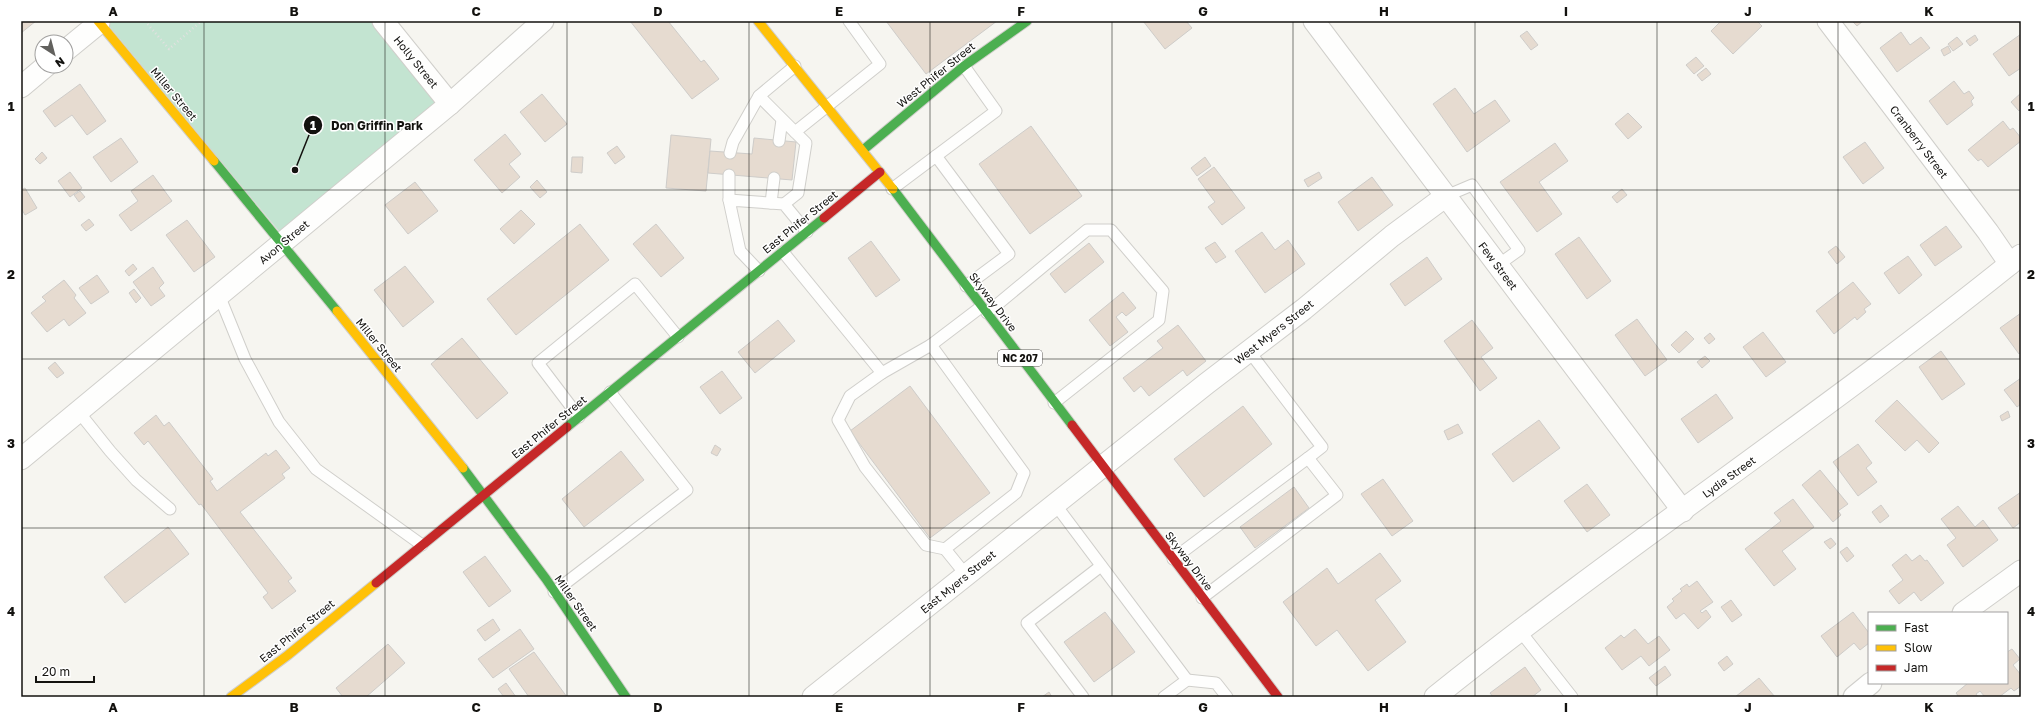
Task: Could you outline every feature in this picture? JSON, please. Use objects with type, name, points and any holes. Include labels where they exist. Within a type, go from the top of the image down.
[{"type":"street","name":"Holly Street","points":[[383,21],[450,104]]},
{"type":"street","name":"Avon Street","points":[[21,459],[450,104],[543,21]]},
{"type":"street","name":"Skyway Drive","points":[[758,21],[880,172],[1102,467],[1278,697]]},
{"type":"street","name":"Few Street","points":[[1314,21],[1683,511]]},
{"type":"street","name":"Cranberry Street","points":[[1828,21],[1988,232],[2016,259]]},
{"type":"street","points":[[74,43],[98,22]]},
{"type":"street","name":"Miller Street","points":[[98,22],[282,243],[483,495],[519,542],[626,697]]},
{"type":"street","name":"West Phifer Street","points":[[863,150],[964,66],[1024,22]]},
{"type":"street","points":[[21,86],[36,74]]},
{"type":"street","name":"East Phifer Street","points":[[230,697],[288,654],[880,172]]},
{"type":"street","name":"West Myers Street","points":[[1102,467],[1249,351],[1304,310],[1392,236],[1446,196]]},
{"type":"street","name":"Lydia Street","points":[[1439,695],[1520,631],[1861,381],[2016,259]]},
{"type":"street","name":"East Myers Street","points":[[813,697],[1102,467]]},
{"type":"street","points":[[1963,612],[2021,571]]},
{"type":"street","points":[[1854,697],[1870,684]]},
{"type":"lane","points":[[795,132],[826,105],[880,64],[849,21]]},
{"type":"lane","points":[[730,152],[733,142],[759,96],[795,66]]},
{"type":"lane","points":[[892,189],[996,111],[964,66]]},
{"type":"lane","points":[[729,200],[784,204],[798,193],[806,144],[759,96]]},
{"type":"lane","points":[[779,141],[782,120]]},
{"type":"lane","points":[[936,156],[1009,254],[966,286]]},
{"type":"lane","points":[[729,175],[729,200],[740,251],[759,271]]},
{"type":"lane","points":[[771,203],[774,178]]},
{"type":"lane","points":[[1446,196],[1472,185],[1519,250],[1498,265]]},
{"type":"lane","points":[[784,204],[807,232]]},
{"type":"lane","points":[[966,575],[945,549],[926,545],[865,468],[838,420],[850,396],[882,373],[931,345],[984,310],[1087,230],[1111,230],[1163,291],[1159,320],[1054,403]]},
{"type":"lane","points":[[782,252],[882,373]]},
{"type":"lane","points":[[579,417],[538,363],[636,284],[678,337]]},
{"type":"lane","points":[[219,295],[245,359],[279,422],[316,469],[422,545]]},
{"type":"lane","points":[[931,345],[1024,473],[1016,493],[945,549]]},
{"type":"lane","points":[[1173,560],[1322,447],[1249,351]]},
{"type":"lane","points":[[554,592],[687,490],[610,392]]},
{"type":"lane","points":[[78,411],[110,451],[136,480],[170,509]]},
{"type":"lane","points":[[1202,598],[1337,495],[1308,458]]},
{"type":"lane","points":[[1055,504],[1187,680]]},
{"type":"lane","points":[[1083,697],[1027,623],[1101,566]]},
{"type":"lane","points":[[1520,631],[1572,697]]},
{"type":"lane","points":[[1164,697],[1187,680],[1216,683],[1227,697]]},
{"type":"path","points":[[145,21],[169,49],[200,23],[200,21]]},
{"type":"green space","points":[[105,21],[374,21],[440,104],[283,236]]},
{"type":"building","points":[[21,21],[36,21],[21,33]]},
{"type":"building","points":[[630,21],[668,21],[701,62],[704,60],[719,79],[692,99]]},
{"type":"building","points":[[886,21],[997,21],[926,74]]},
{"type":"building","points":[[1143,21],[1186,21],[1192,28],[1165,49]]},
{"type":"building","points":[[1721,21],[1757,21],[1762,26],[1733,54],[1711,31]]},
{"type":"building","points":[[1852,21],[1863,21],[1857,26]]},
{"type":"building","points":[[1527,31],[1538,45],[1531,50],[1520,36]]},
{"type":"building","points":[[1901,32],[1910,45],[1921,37],[1930,48],[1897,72],[1880,48]]},
{"type":"building","points":[[2021,34],[2021,68],[2009,76],[1993,54]]},
{"type":"building","points":[[1975,35],[1978,40],[1970,46],[1966,41]]},
{"type":"building","points":[[1957,37],[1963,44],[1953,51],[1948,44]]},
{"type":"building","points":[[1948,46],[1951,52],[1944,56],[1941,50]]},
{"type":"building","points":[[1696,57],[1704,66],[1694,74],[1686,65]]},
{"type":"building","points":[[1706,68],[1711,74],[1702,81],[1697,75]]},
{"type":"building","points":[[1954,81],[1964,94],[1969,91],[1974,98],[1971,101],[1973,105],[1947,125],[1929,101]]},
{"type":"building","points":[[80,84],[106,121],[87,135],[72,115],[55,127],[43,111]]},
{"type":"building","points":[[1455,88],[1474,114],[1495,100],[1510,121],[1467,152],[1433,104]]},
{"type":"building","points":[[2021,93],[2021,109],[2019,111],[2011,102]]},
{"type":"building","points":[[542,94],[567,124],[545,142],[520,112]]},
{"type":"building","points":[[1628,113],[1642,127],[1628,139],[1615,124]]},
{"type":"building","points":[[2003,121],[2010,130],[2013,128],[2021,138],[2021,141],[1988,167],[1981,159],[1978,161],[1968,150]]},
{"type":"building","points":[[1031,126],[1082,196],[1030,234],[979,164]]},
{"type":"building","points":[[505,134],[521,154],[509,164],[520,177],[502,193],[474,160]]},
{"type":"building","points":[[671,135],[711,139],[706,191],[666,188]]},
{"type":"building","points":[[121,138],[138,162],[111,182],[93,157]]},
{"type":"building","points":[[754,138],[796,142],[792,180],[708,173],[710,151],[752,154]]},
{"type":"building","points":[[1865,142],[1884,168],[1863,184],[1843,157]]},
{"type":"building","points":[[1555,143],[1568,161],[1539,182],[1562,214],[1537,232],[1500,182]]},
{"type":"building","points":[[617,146],[625,157],[615,164],[607,153]]},
{"type":"building","points":[[42,152],[47,158],[40,164],[35,159]]},
{"type":"building","points":[[572,157],[583,157],[582,173],[571,172]]},
{"type":"building","points":[[1205,157],[1211,166],[1197,176],[1191,168]]},
{"type":"building","points":[[1214,167],[1245,208],[1222,225],[1208,207],[1215,202],[1198,179]]},
{"type":"building","points":[[70,172],[82,188],[70,197],[58,181]]},
{"type":"building","points":[[1319,172],[1322,178],[1308,187],[1304,180]]},
{"type":"building","points":[[153,175],[172,201],[131,231],[119,215],[138,201],[131,191]]},
{"type":"building","points":[[1372,177],[1393,205],[1358,231],[1338,202]]},
{"type":"building","points":[[537,180],[547,192],[540,198],[530,187]]},
{"type":"building","points":[[415,182],[438,211],[408,234],[385,205]]},
{"type":"building","points":[[25,188],[37,208],[25,215],[21,208],[21,190]]},
{"type":"building","points":[[1622,189],[1627,195],[1617,203],[1612,197]]},
{"type":"building","points":[[80,191],[85,197],[79,202],[74,195]]},
{"type":"building","points":[[521,210],[535,224],[514,244],[500,229]]},
{"type":"building","points":[[89,219],[94,225],[86,231],[81,225]]},
{"type":"building","points":[[187,220],[215,257],[194,272],[166,235]]},
{"type":"building","points":[[580,224],[609,260],[516,335],[487,299]]},
{"type":"building","points":[[656,224],[684,258],[661,277],[633,244]]},
{"type":"building","points":[[1946,226],[1962,247],[1935,266],[1920,245]]},
{"type":"building","points":[[1262,232],[1275,250],[1288,240],[1305,264],[1265,293],[1235,251]]},
{"type":"building","points":[[1579,237],[1611,281],[1587,299],[1555,254]]},
{"type":"building","points":[[871,241],[900,280],[876,297],[848,258]]},
{"type":"building","points":[[1215,242],[1226,257],[1216,263],[1205,248]]},
{"type":"building","points":[[1089,243],[1104,262],[1065,293],[1050,274]]},
{"type":"building","points":[[1836,246],[1845,257],[1837,264],[1828,252]]},
{"type":"building","points":[[1908,256],[1922,275],[1899,294],[1884,273]]},
{"type":"building","points":[[1427,257],[1442,279],[1405,306],[1390,284]]},
{"type":"building","points":[[133,264],[137,269],[129,276],[125,271]]},
{"type":"building","points":[[405,266],[434,302],[403,327],[374,290]]},
{"type":"building","points":[[153,267],[164,283],[159,288],[165,296],[151,306],[133,282]]},
{"type":"building","points":[[97,275],[109,292],[91,304],[79,288]]},
{"type":"building","points":[[64,280],[76,295],[74,298],[86,313],[69,326],[64,319],[47,332],[31,313],[46,301],[42,297]]},
{"type":"building","points":[[1853,282],[1871,304],[1864,309],[1866,312],[1857,320],[1855,317],[1834,334],[1816,311]]},
{"type":"building","points":[[134,289],[141,298],[136,303],[129,293]]},
{"type":"building","points":[[1123,292],[1136,308],[1126,316],[1122,312],[1116,317],[1128,332],[1110,346],[1089,320]]},
{"type":"building","points":[[2021,313],[2021,352],[2019,354],[2000,328]]},
{"type":"building","points":[[1637,319],[1667,360],[1645,376],[1615,335]]},
{"type":"building","points":[[778,320],[795,341],[755,373],[738,352]]},
{"type":"building","points":[[1472,320],[1493,348],[1481,357],[1497,378],[1480,391],[1444,341]]},
{"type":"building","points":[[1178,325],[1206,361],[1187,376],[1183,370],[1149,396],[1141,386],[1134,392],[1123,378],[1163,348],[1157,341]]},
{"type":"building","points":[[1686,331],[1694,339],[1679,353],[1671,345]]},
{"type":"building","points":[[1763,332],[1786,362],[1766,377],[1743,347]]},
{"type":"building","points":[[1710,333],[1715,339],[1709,344],[1704,338]]},
{"type":"building","points":[[462,338],[508,393],[477,419],[431,364]]},
{"type":"building","points":[[1941,351],[1965,384],[1942,400],[1919,367]]},
{"type":"building","points":[[1705,356],[1710,361],[1702,368],[1697,362]]},
{"type":"building","points":[[55,362],[64,373],[57,378],[48,368]]},
{"type":"building","points":[[722,371],[742,398],[720,414],[700,387]]},
{"type":"building","points":[[2021,378],[2021,404],[2017,407],[2004,390]]},
{"type":"building","points":[[910,386],[990,493],[930,538],[850,431]]},
{"type":"building","points":[[1716,394],[1733,418],[1698,443],[1681,419]]},
{"type":"building","points":[[1897,400],[1939,443],[1929,453],[1917,440],[1905,451],[1875,421]]},
{"type":"building","points":[[1243,406],[1272,444],[1204,497],[1174,459]]},
{"type":"building","points":[[2008,411],[2010,417],[2002,421],[2000,416]]},
{"type":"building","points":[[156,415],[164,426],[169,422],[213,479],[210,481],[217,491],[266,453],[268,456],[276,450],[290,468],[282,474],[285,478],[240,512],[292,578],[288,581],[296,591],[272,609],[263,597],[268,593],[201,504],[199,505],[148,441],[144,445],[134,433]]},
{"type":"building","points":[[1539,420],[1560,448],[1513,482],[1492,454]]},
{"type":"building","points":[[1458,424],[1463,433],[1448,440],[1444,431]]},
{"type":"building","points":[[1858,444],[1872,463],[1866,468],[1877,482],[1858,496],[1833,462]]},
{"type":"building","points":[[715,445],[721,449],[717,456],[711,453]]},
{"type":"building","points":[[621,451],[644,480],[584,527],[562,499]]},
{"type":"building","points":[[1820,470],[1848,504],[1838,511],[1841,515],[1833,522],[1802,485]]},
{"type":"building","points":[[1383,479],[1413,521],[1392,536],[1361,494]]},
{"type":"building","points":[[1587,484],[1610,515],[1587,532],[1564,501]]},
{"type":"building","points":[[1294,487],[1309,508],[1255,548],[1240,527]]},
{"type":"building","points":[[2021,492],[2021,522],[2013,528],[1998,508]]},
{"type":"building","points":[[1793,499],[1814,527],[1782,551],[1796,569],[1774,586],[1745,549],[1781,521],[1774,513]]},
{"type":"building","points":[[1881,505],[1889,516],[1880,523],[1872,512]]},
{"type":"building","points":[[1958,506],[1975,527],[1983,520],[1998,540],[1963,567],[1947,545],[1956,538],[1941,519]]},
{"type":"building","points":[[168,527],[189,554],[125,603],[104,577]]},
{"type":"building","points":[[1831,538],[1836,544],[1830,549],[1824,542]]},
{"type":"building","points":[[1847,547],[1854,556],[1847,562],[1840,552]]},
{"type":"building","points":[[1380,553],[1401,581],[1375,600],[1406,642],[1368,671],[1337,630],[1316,646],[1283,602],[1327,568],[1338,584]]},
{"type":"building","points":[[1906,554],[1912,561],[1920,555],[1925,561],[1927,560],[1944,583],[1921,601],[1914,592],[1899,604],[1889,591],[1903,580],[1892,565]]},
{"type":"building","points":[[485,556],[511,591],[489,607],[463,572]]},
{"type":"building","points":[[1697,581],[1713,602],[1700,611],[1702,613],[1706,610],[1711,617],[1698,629],[1684,613],[1676,619],[1667,607],[1674,601],[1672,599],[1682,591],[1680,589],[1687,584],[1689,587]]},
{"type":"building","points":[[1731,600],[1742,615],[1732,622],[1721,607]]},
{"type":"building","points":[[1105,612],[1135,652],[1094,682],[1064,642]]},
{"type":"building","points":[[1853,612],[1868,632],[1868,644],[1860,650],[1854,643],[1837,657],[1821,636]]},
{"type":"building","points":[[493,619],[500,630],[485,641],[477,630]]},
{"type":"building","points":[[520,629],[534,649],[493,678],[478,659]]},
{"type":"building","points":[[1635,629],[1648,644],[1659,636],[1670,650],[1649,666],[1641,656],[1622,670],[1605,648],[1621,635],[1624,638]]},
{"type":"building","points":[[388,644],[405,663],[366,697],[343,697],[336,688]]},
{"type":"building","points":[[2012,649],[2020,659],[2013,665],[2021,675],[2021,686],[2014,691],[2011,688],[1999,697],[1985,697],[1980,691],[1976,694],[1978,697],[1959,697],[1956,693],[1967,684],[2008,684],[2008,651]]},
{"type":"building","points":[[534,652],[567,697],[529,697],[509,669]]},
{"type":"building","points":[[1727,656],[1733,664],[1724,671],[1718,663]]},
{"type":"building","points":[[1665,666],[1671,675],[1656,686],[1649,678]]},
{"type":"building","points":[[1525,667],[1541,690],[1532,697],[1493,697],[1490,693]]},
{"type":"building","points":[[1759,678],[1775,697],[1735,697]]},
{"type":"building","points":[[506,683],[516,697],[504,697],[498,689]]},
{"type":"building","points":[[1049,692],[1052,697],[1042,697]]},
{"type":"traffic: fast","points":[[863,150],[964,66],[1027,21]]},
{"type":"traffic: fast","points":[[214,161],[337,311]]},
{"type":"traffic: fast","points":[[893,189],[1072,425]]},
{"type":"traffic: fast","points":[[567,427],[824,218]]},
{"type":"traffic: fast","points":[[463,468],[546,579],[626,697]]},
{"type":"traffic: slow","points":[[98,21],[214,161]]},
{"type":"traffic: slow","points":[[758,21],[893,189]]},
{"type":"traffic: slow","points":[[337,311],[463,468]]},
{"type":"traffic: slow","points":[[231,697],[288,655],[376,583]]},
{"type":"traffic: jam","points":[[824,218],[880,172]]},
{"type":"traffic: jam","points":[[1072,425],[1278,697]]},
{"type":"traffic: jam","points":[[376,583],[567,427]]},
{"type":"place","name":"Don Griffin Park","points":[[295,170]]}]
